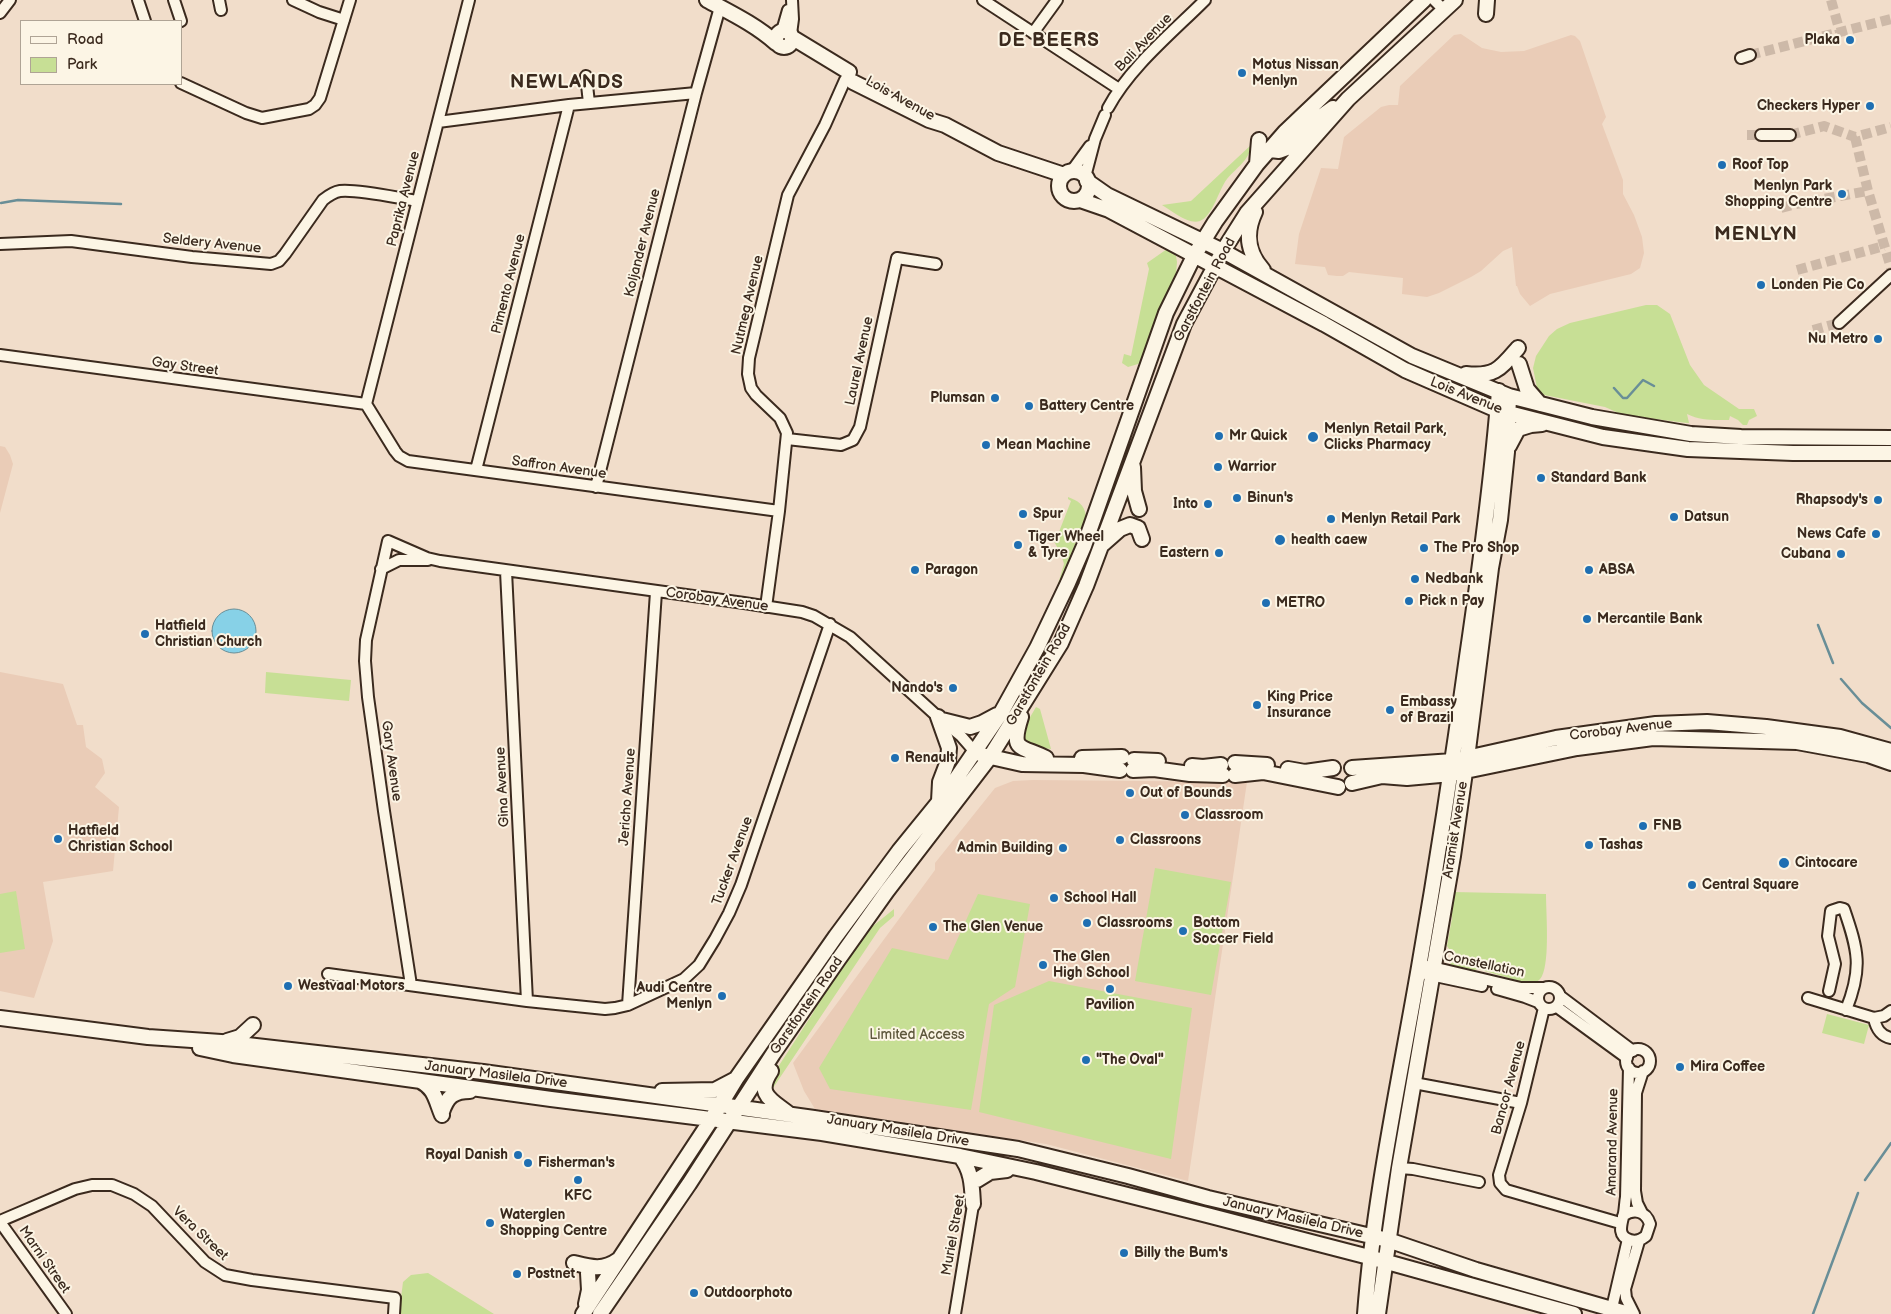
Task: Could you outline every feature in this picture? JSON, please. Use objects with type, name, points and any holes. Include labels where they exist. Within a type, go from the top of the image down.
[{"type":"main road","name":"Lois Avenue","points":[[707,0],[737,16],[785,37],[849,79],[894,92],[945,125],[998,153],[1009,161],[1026,166],[1046,178],[1065,178]]},
{"type":"main road","points":[[1401,22],[1406,0]]},
{"type":"main road","name":"Garstfontein Road","points":[[583,1314],[736,1079],[846,923],[899,851],[939,802],[1001,713],[1037,648],[1068,583],[1103,494],[1166,312],[1194,256],[1257,164],[1292,125],[1424,0]]},
{"type":"main road","name":"Garstfontein Road","points":[[600,1314],[739,1109],[773,1054],[887,891],[992,753],[1061,643],[1086,586],[1184,324],[1223,251],[1247,213],[1348,99],[1439,5],[1455,0]]},
{"type":"main road","points":[[1270,150],[1279,151],[1287,148],[1312,123],[1348,99]]},
{"type":"main road","points":[[1257,164],[1259,140]]},
{"type":"main road","points":[[1078,173],[1086,179],[1086,194],[1080,200],[1073,201],[1064,198],[1065,178],[1078,173]]},
{"type":"main road","name":"Lois Avenue","points":[[1086,179],[1097,189],[1223,251],[1336,312],[1383,341],[1448,372],[1504,394],[1624,423],[1691,434],[1741,437],[1891,438]]},
{"type":"main road","points":[[1266,191],[1248,230],[1248,242],[1253,257],[1271,278]]},
{"type":"main road","name":"Lois Avenue","points":[[1080,200],[1109,210],[1324,324],[1405,370],[1451,392],[1502,412],[1604,437],[1650,445],[1709,451],[1891,453]]},
{"type":"main road","points":[[1448,372],[1478,376],[1491,374],[1502,367],[1518,348]]},
{"type":"main road","points":[[1520,364],[1527,389],[1540,404]]},
{"type":"main road","name":"Aramist Avenue","points":[[1365,1314],[1369,1257],[1383,1163],[1419,969],[1452,768],[1504,394]]},
{"type":"main road","name":"Aramist Avenue","points":[[1378,1314],[1399,1168],[1466,764],[1491,568],[1500,520],[1507,452],[1502,412]]},
{"type":"main road","points":[[1507,452],[1510,441],[1518,430],[1531,425],[1550,424]]},
{"type":"main road","points":[[1133,459],[1134,491],[1138,509]]},
{"type":"main road","points":[[1100,548],[1120,529],[1130,525],[1138,528],[1142,539]]},
{"type":"main road","points":[[1024,704],[1016,734],[1017,742],[1024,750],[1046,758]]},
{"type":"main road","points":[[940,719],[970,727],[1001,713]]},
{"type":"main road","points":[[939,802],[940,782],[948,761],[949,748],[940,719]]},
{"type":"main road","name":"Corobay Avenue","points":[[978,748],[1022,764],[1170,763],[1263,772],[1343,788],[1352,783],[1382,776],[1407,778],[1452,768],[1556,738],[1656,724],[1708,722],[1766,727],[1840,736],[1891,751]]},
{"type":"main road","name":"Corobay Avenue","points":[[1466,764],[1653,738],[1797,742],[1868,754],[1891,763]]},
{"type":"main road","name":"Corobay Avenue","points":[[992,753],[1127,764]]},
{"type":"main road","name":"Corobay Avenue","points":[[1229,770],[1266,765],[1305,772],[1333,768],[1342,763],[1352,768],[1452,768]]},
{"type":"main road","points":[[1333,768],[1331,779],[1338,787]]},
{"type":"main road","points":[[1352,768],[1355,778],[1352,783]]},
{"type":"main road","name":"January Masilela Drive","points":[[0,1018],[148,1037],[221,1042],[479,1072],[791,1115],[1029,1152],[1208,1198],[1388,1240],[1476,1270],[1612,1311],[1630,1314]]},
{"type":"main road","points":[[221,1042],[240,1037],[253,1026]]},
{"type":"main road","name":"January Masilela Drive","points":[[148,1037],[233,1054],[551,1099],[822,1133],[960,1156],[1018,1168],[1369,1257],[1574,1314]]},
{"type":"main road","points":[[233,1054],[255,1046],[274,1060]]},
{"type":"main road","points":[[773,1054],[775,1065],[765,1081],[765,1092],[771,1101],[791,1115]]},
{"type":"main road","points":[[412,1065],[434,1073],[445,1084]]},
{"type":"main road","points":[[479,1072],[480,1078],[483,1080],[536,1089],[551,1099]]},
{"type":"main road","points":[[416,1079],[427,1084],[432,1090],[442,1113],[448,1098],[456,1092],[464,1090],[493,1091]]},
{"type":"main road","points":[[650,1096],[667,1090],[715,1090],[736,1079]]},
{"type":"main road","points":[[926,1135],[974,1148],[979,1153],[981,1161]]},
{"type":"main road","points":[[960,1156],[971,1174],[973,1204]]},
{"type":"main road","points":[[977,1180],[990,1172],[1018,1168]]},
{"type":"main road","points":[[574,1263],[599,1268],[611,1265],[621,1258]]},
{"type":"main road","points":[[583,1314],[589,1290],[588,1274]]},
{"type":"street","points":[[0,12],[10,0]]},
{"type":"street","points":[[138,0],[145,20]]},
{"type":"street","points":[[174,0],[181,20]]},
{"type":"street","points":[[293,0],[319,12],[344,20]]},
{"type":"street","points":[[182,83],[256,117],[270,117],[309,109],[320,98],[350,0]]},
{"type":"street","name":"Paprika Avenue","points":[[366,404],[469,0]]},
{"type":"street","points":[[785,37],[791,0]]},
{"type":"street","points":[[983,0],[1119,89]]},
{"type":"street","points":[[1033,33],[1057,0]]},
{"type":"street","name":"Bali Avenue","points":[[1086,179],[1095,139],[1119,89],[1205,0]]},
{"type":"street","name":"Koljander Avenue","points":[[596,487],[696,93],[720,7]]},
{"type":"street","points":[[586,76],[589,103]]},
{"type":"street","name":"Nutmeg Avenue","points":[[766,607],[787,439],[783,423],[751,388],[748,374],[749,358],[788,195],[825,125],[831,118],[849,79]]},
{"type":"street","points":[[438,122],[569,105],[696,93]]},
{"type":"street","name":"Pimento Avenue","points":[[476,470],[569,105]]},
{"type":"street","points":[[1762,135],[1790,135]]},
{"type":"street","name":"Bali Avenue","points":[[1065,178],[1095,139]]},
{"type":"street","name":"Seldery Avenue","points":[[0,244],[71,241],[192,257],[271,264],[279,261],[285,254],[323,200],[330,194],[339,191],[354,192],[417,201]]},
{"type":"street","name":"Laurel Avenue","points":[[787,439],[841,445],[848,444],[853,440],[860,427],[897,258],[936,264]]},
{"type":"street","points":[[1839,323],[1891,275]]},
{"type":"street","name":"Gay Street","points":[[0,355],[366,404]]},
{"type":"street","name":"Saffron Avenue","points":[[366,404],[395,451],[408,461],[779,511]]},
{"type":"street","name":"Corobay Avenue","points":[[388,541],[432,560]]},
{"type":"street","name":"Gary Avenue","points":[[388,541],[366,640],[366,669],[384,811],[411,985]]},
{"type":"street","name":"Corobay Avenue","points":[[381,569],[399,560],[432,560],[802,612],[830,624],[850,636],[940,719],[978,748]]},
{"type":"street","name":"Gina Avenue","points":[[506,571],[527,1001]]},
{"type":"street","name":"Jericho Avenue","points":[[628,1004],[656,592]]},
{"type":"street","name":"Tucker Avenue","points":[[328,974],[527,1001],[605,1009],[628,1004],[679,982],[690,974],[703,960],[729,913],[741,885],[830,624]]},
{"type":"street","points":[[1829,991],[1835,964],[1828,929],[1831,911],[1840,908],[1844,909],[1854,936],[1858,961],[1852,996],[1846,1010]]},
{"type":"street","name":"Constellation","points":[[1419,969],[1521,988],[1544,988]]},
{"type":"street","name":"Constellation","points":[[1433,972],[1504,991],[1541,1005]]},
{"type":"street","points":[[1558,1001],[1551,1009],[1541,1005],[1539,993],[1544,988],[1554,988],[1558,1001],[1629,1059],[1637,1073],[1643,1072]]},
{"type":"street","points":[[1808,998],[1874,1018],[1884,1016],[1891,1011]]},
{"type":"street","name":"Bancor Avenue","points":[[1541,1005],[1521,1103],[1499,1175],[1500,1182],[1506,1190],[1622,1219]]},
{"type":"street","points":[[1874,1018],[1880,1032],[1891,1038]]},
{"type":"street","name":"Amarand Avenue","points":[[1622,1219],[1626,1197],[1629,1059],[1643,1050],[1648,1055],[1649,1064],[1643,1072],[1636,1093],[1635,1192],[1637,1203],[1642,1213]]},
{"type":"street","points":[[1414,1083],[1521,1103]]},
{"type":"street","name":"Muriel Street","points":[[954,1314],[981,1161]]},
{"type":"street","points":[[1399,1168],[1479,1182]]},
{"type":"street","name":"Vera Street","points":[[0,1221],[75,1189],[92,1185],[112,1185],[134,1194],[152,1206],[205,1262],[225,1275],[395,1298],[394,1314]]},
{"type":"street","points":[[1632,1211],[1642,1213],[1648,1220],[1649,1229],[1646,1236],[1638,1240],[1628,1239],[1620,1230],[1622,1219],[1632,1211]]},
{"type":"street","name":"Marni Street","points":[[0,1221],[66,1314]]},
{"type":"street","points":[[1612,1311],[1628,1239]]},
{"type":"street","points":[[1634,1314],[1626,1298],[1625,1289],[1638,1240]]},
{"type":"shaded area","points":[[1461,34],[1482,48],[1501,52],[1524,51],[1571,35],[1580,41],[1606,117],[1602,124],[1623,180],[1623,194],[1634,215],[1642,237],[1644,253],[1640,268],[1631,274],[1550,294],[1530,306],[1516,286],[1512,247],[1503,251],[1481,271],[1471,277],[1427,297],[1402,294],[1403,278],[1349,272],[1343,276],[1328,275],[1325,267],[1295,264],[1299,234],[1321,168],[1338,169],[1344,137],[1381,107],[1398,105],[1400,86],[1454,35]]},
{"type":"shaded area","points":[[0,446],[5,447],[13,464],[0,513]]},
{"type":"shaded area","name":"Hatfield Christian School","points":[[0,672],[63,684],[77,725],[83,725],[86,747],[102,759],[105,773],[95,787],[119,807],[113,871],[43,882],[53,941],[34,998],[0,991]]},
{"type":"shaded area","name":"The Glen High School","points":[[1013,781],[1247,782],[1188,1181],[1046,1144],[815,1109],[804,1091],[793,1063],[935,870],[935,863],[995,788]]},
{"type":"green space","points":[[1251,145],[1248,155],[1224,183],[1209,214],[1205,218],[1195,222],[1190,221],[1162,205],[1191,201]]},
{"type":"green space","points":[[1167,249],[1176,256],[1176,274],[1142,360],[1138,364],[1128,367],[1122,363],[1124,354],[1131,356],[1149,269],[1147,263]]},
{"type":"green space","points":[[1646,305],[1657,305],[1670,314],[1690,365],[1704,385],[1739,409],[1754,409],[1757,416],[1749,420],[1747,425],[1743,425],[1730,416],[1729,420],[1712,420],[1697,418],[1687,414],[1689,423],[1687,423],[1623,415],[1605,407],[1544,395],[1537,388],[1533,368],[1536,356],[1549,336],[1557,329],[1570,323]]},
{"type":"green space","points":[[1068,497],[1080,504],[1086,516],[1052,604],[1064,564],[1051,536],[1052,534],[1057,537],[1071,501]]},
{"type":"green space","points":[[266,672],[351,680],[349,701],[265,693]]},
{"type":"green space","points":[[1036,707],[1040,709],[1051,749],[1029,746],[1023,740],[1022,731]]},
{"type":"green space","name":"Bottom Soccer Field","points":[[1155,868],[1231,882],[1211,995],[1135,981]]},
{"type":"green space","points":[[16,891],[25,949],[0,953],[0,894]]},
{"type":"green space","points":[[1454,892],[1546,894],[1546,959],[1540,980],[1529,984],[1478,969],[1469,972],[1450,966],[1452,953],[1447,946],[1452,918],[1449,909]]},
{"type":"green space","name":"Limited Access","points":[[978,894],[1030,904],[1015,987],[989,1004],[971,1110],[830,1089],[819,1068],[892,948],[948,960]]},
{"type":"green space","points":[[894,909],[894,916],[880,928],[773,1088],[768,1091],[767,1084],[813,1013],[822,993],[863,934]]},
{"type":"green space","name":"\"The Oval\"","points":[[1049,981],[1192,1008],[1171,1159],[979,1112],[994,1005]]},
{"type":"green space","points":[[1827,1014],[1869,1025],[1864,1044],[1822,1033]]},
{"type":"green space","points":[[428,1273],[494,1314],[399,1314],[403,1282],[411,1275]]},
{"type":"water","points":[[230,609],[238,609],[250,615],[256,631],[250,647],[238,653],[230,653],[218,647],[212,635],[212,627],[218,615]]},
{"type":"waterway","points":[[1,203],[18,200],[121,204]]},
{"type":"waterway","points":[[1614,388],[1623,398],[1627,398],[1643,380],[1654,386]]},
{"type":"waterway","points":[[1818,625],[1833,663]]},
{"type":"waterway","points":[[1841,679],[1862,703],[1891,728]]},
{"type":"waterway","points":[[1865,1180],[1891,1143]]},
{"type":"waterway","points":[[1813,1314],[1858,1193]]},
{"type":"tunnel","points":[[1831,0],[1840,32]]},
{"type":"tunnel","points":[[1750,55],[1891,19]]},
{"type":"tunnel","points":[[1790,135],[1824,126],[1855,137],[1891,127]]},
{"type":"tunnel","points":[[1747,135],[1761,135]]},
{"type":"tunnel","points":[[1855,137],[1868,191],[1891,268]]},
{"type":"tunnel","points":[[1781,208],[1868,191]]},
{"type":"tunnel","points":[[1797,270],[1884,246]]},
{"type":"tunnel","points":[[1813,330],[1839,323]]},
{"type":"place","name":"Plaka","points":[[1850,40]]},
{"type":"place","name":"Motus Nissan Menlyn","points":[[1242,73]]},
{"type":"place","name":"Checkers Hyper","points":[[1870,106]]},
{"type":"place","name":"Roof Top","points":[[1722,165]]},
{"type":"place","name":"Menlyn Park Shopping Centre","points":[[1842,194]]},
{"type":"place","name":"Londen Pie Co","points":[[1761,285]]},
{"type":"place","name":"Nu Metro","points":[[1878,339]]},
{"type":"place","name":"Plumsan","points":[[995,398]]},
{"type":"place","name":"Battery Centre","points":[[1029,406]]},
{"type":"place","name":"Mr Quick","points":[[1219,436]]},
{"type":"place","name":"Menlyn Retail Park, Clicks Pharmacy","points":[[1313,437]]},
{"type":"place","name":"Mean Machine","points":[[986,445]]},
{"type":"place","name":"Warrior","points":[[1218,467]]},
{"type":"place","name":"Standard Bank","points":[[1541,478]]},
{"type":"place","name":"Binun's","points":[[1237,498]]},
{"type":"place","name":"Rhapsody's","points":[[1878,500]]},
{"type":"place","name":"Into","points":[[1208,504]]},
{"type":"place","name":"Spur","points":[[1023,514]]},
{"type":"place","name":"Datsun","points":[[1674,517]]},
{"type":"place","name":"Menlyn Retail Park","points":[[1331,519]]},
{"type":"place","name":"News Cafe","points":[[1876,534]]},
{"type":"place","name":"health caew","points":[[1280,540]]},
{"type":"place","name":"Tiger Wheel & Tyre","points":[[1018,545]]},
{"type":"place","name":"The Pro Shop","points":[[1424,548]]},
{"type":"place","name":"Eastern","points":[[1219,553]]},
{"type":"place","name":"Cubana","points":[[1841,554]]},
{"type":"place","name":"Paragon","points":[[915,570]]},
{"type":"place","name":"ABSA","points":[[1589,570]]},
{"type":"place","name":"Nedbank","points":[[1415,579]]},
{"type":"place","name":"Pick n Pay","points":[[1409,601]]},
{"type":"place","name":"METRO","points":[[1266,603]]},
{"type":"place","name":"Mercantile Bank","points":[[1587,619]]},
{"type":"place","name":"Hatfield Christian Church","points":[[145,634]]},
{"type":"place","name":"Nando's","points":[[953,688]]},
{"type":"place","name":"King Price Insurance","points":[[1257,705]]},
{"type":"place","name":"Embassy of Brazil","points":[[1390,710]]},
{"type":"place","name":"Renault","points":[[895,758]]},
{"type":"place","name":"Out of Bounds","points":[[1130,793]]},
{"type":"place","name":"Classroom","points":[[1185,815]]},
{"type":"place","name":"FNB","points":[[1643,826]]},
{"type":"place","name":"Hatfield Christian School","points":[[58,839]]},
{"type":"place","name":"Classroons","points":[[1120,840]]},
{"type":"place","name":"Tashas","points":[[1589,845]]},
{"type":"place","name":"Admin Building","points":[[1063,848]]},
{"type":"place","name":"Cintocare","points":[[1784,863]]},
{"type":"place","name":"Central Square","points":[[1692,885]]},
{"type":"place","name":"School Hall","points":[[1054,898]]},
{"type":"place","name":"Classrooms","points":[[1087,923]]},
{"type":"place","name":"The Glen Venue","points":[[933,927]]},
{"type":"place","name":"Bottom Soccer Field","points":[[1183,931]]},
{"type":"place","name":"The Glen High School","points":[[1043,965]]},
{"type":"place","name":"Westvaal Motors","points":[[288,986]]},
{"type":"place","name":"Pavilion","points":[[1110,989]]},
{"type":"place","name":"Audi Centre Menlyn","points":[[722,996]]},
{"type":"place","name":"\"The Oval\"","points":[[1086,1060]]},
{"type":"place","name":"Mira Coffee","points":[[1680,1067]]},
{"type":"place","name":"Royal Danish","points":[[518,1155]]},
{"type":"place","name":"Fisherman's","points":[[528,1163]]},
{"type":"place","name":"KFC","points":[[578,1180]]},
{"type":"place","name":"Waterglen Shopping Centre","points":[[490,1223]]},
{"type":"place","name":"Billy the Bum's","points":[[1124,1253]]},
{"type":"place","name":"Postnet","points":[[517,1274]]},
{"type":"place","name":"Outdoorphoto","points":[[694,1293]]},
{"type":"district","name":"DE BEERS","points":[[1049,41]]},
{"type":"district","name":"NEWLANDS","points":[[567,83]]},
{"type":"district","name":"MENLYN","points":[[1756,235]]}]
